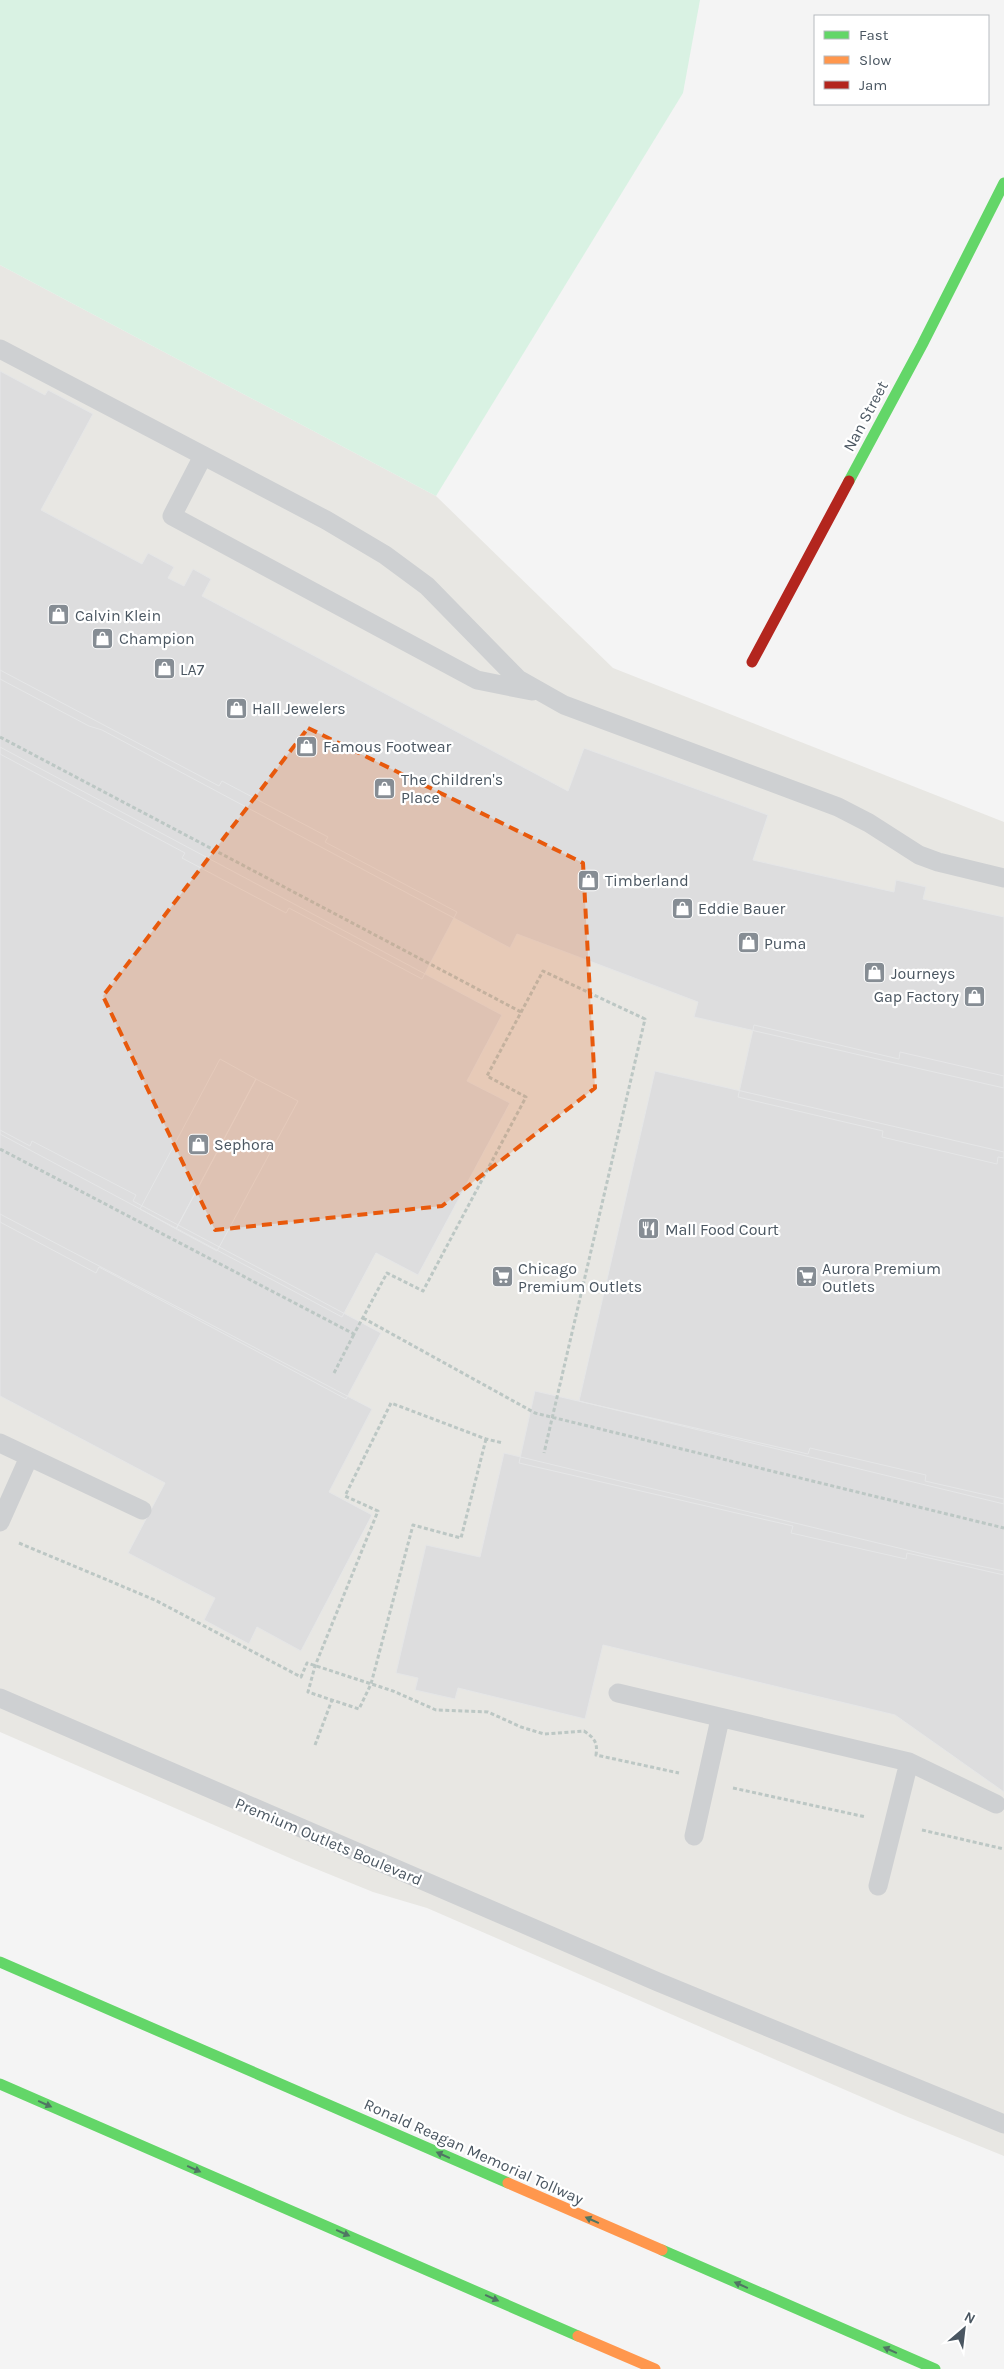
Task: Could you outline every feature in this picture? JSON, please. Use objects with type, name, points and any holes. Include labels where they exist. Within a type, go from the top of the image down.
[{"type":"main road","name":"Nan Street","points":[[752,662],[922,345],[1004,183]]},
{"type":"main road","name":"Ronald Reagan Memorial Tollway","points":[[0,1962],[935,2369]]},
{"type":"main road","points":[[0,2084],[654,2369]]},
{"type":"lane","points":[[0,349],[326,520],[406,569],[427,586],[518,679],[538,692],[564,705],[838,808],[869,823],[919,855],[938,862],[1004,878]]},
{"type":"lane","points":[[204,456],[172,516],[477,680],[538,692]]},
{"type":"lane","points":[[0,1443],[142,1510]]},
{"type":"lane","points":[[0,1522],[29,1457]]},
{"type":"lane","points":[[618,1693],[720,1719],[909,1762],[996,1804]]},
{"type":"lane","name":"Premium Outlets Boulevard","points":[[0,1698],[658,1982],[1004,2124]]},
{"type":"lane","points":[[694,1836],[720,1719]]},
{"type":"lane","points":[[878,1886],[909,1762]]},
{"type":"path","points":[[0,736],[521,1012]]},
{"type":"path","points":[[334,1374],[387,1273],[423,1291],[526,1097],[487,1076],[543,971],[644,1019],[544,1453]]},
{"type":"path","points":[[0,1148],[354,1334]]},
{"type":"path","points":[[363,1318],[535,1413],[1004,1528]]},
{"type":"path","points":[[486,1440],[461,1538],[413,1525],[371,1684],[359,1709],[308,1692],[315,1666],[378,1511],[345,1496],[391,1403],[486,1440],[502,1443]]},
{"type":"path","points":[[14,1541],[155,1600],[301,1677],[307,1663],[371,1684],[436,1710],[488,1712],[534,1732],[544,1734],[584,1731],[594,1738],[598,1745],[596,1755],[682,1774]]},
{"type":"path","points":[[315,1745],[332,1700]]},
{"type":"path","points":[[726,1786],[874,1819]]},
{"type":"path","points":[[918,1829],[1004,1849]]},
{"type":"highlighted area","points":[[308,728],[583,863],[595,1088],[442,1206],[215,1230],[103,996]]},
{"type":"shaded area","name":"Chicago Premium Outlets","points":[[0,265],[436,496],[613,668],[1004,822],[1004,2156],[903,2115],[427,1908],[373,1892],[299,1862],[0,1732]]},
{"type":"green space","points":[[0,0],[700,0],[683,93],[436,496],[0,265]]},
{"type":"building","points":[[0,371],[45,395],[48,390],[93,414],[41,510],[142,564],[148,553],[174,567],[168,578],[184,586],[193,569],[211,579],[202,596],[568,791],[584,748],[768,815],[753,860],[894,892],[896,880],[926,887],[923,899],[1004,917],[1004,1088],[694,1017],[698,1002],[608,968],[517,934],[510,948],[102,730],[89,726],[0,679]]},
{"type":"building","points":[[0,670],[219,786],[222,781],[328,837],[325,842],[457,912],[422,979],[289,908],[286,913],[182,858],[185,853],[0,754]]},
{"type":"building","points":[[0,747],[502,1015],[467,1081],[510,1103],[418,1275],[376,1253],[342,1317],[0,1134]]},
{"type":"building","points":[[754,1025],[899,1059],[900,1052],[1004,1076],[1004,1158],[998,1157],[997,1164],[882,1137],[883,1131],[738,1097]]},
{"type":"building","name":"Sephora","points":[[220,1059],[256,1079],[176,1229],[140,1209]]},
{"type":"building","name":"Aurora Premium Outlets","points":[[655,1071],[1004,1152],[1004,1504],[579,1401]]},
{"type":"building","points":[[256,1079],[298,1101],[217,1251],[176,1229]]},
{"type":"building","points":[[0,1130],[30,1146],[32,1141],[136,1195],[133,1201],[381,1333],[346,1399],[99,1267],[96,1273],[0,1222]]},
{"type":"building","points":[[0,1214],[372,1409],[329,1492],[372,1515],[301,1651],[257,1627],[249,1644],[204,1620],[215,1598],[128,1553],[165,1483],[0,1396]]},
{"type":"building","points":[[535,1391],[808,1454],[810,1448],[926,1475],[925,1481],[1004,1499],[1004,1575],[907,1553],[906,1559],[791,1533],[793,1526],[519,1463]]},
{"type":"building","points":[[504,1453],[932,1556],[1004,1571],[1004,1792],[895,1715],[603,1645],[585,1719],[458,1688],[455,1699],[415,1690],[418,1678],[396,1673],[426,1545],[480,1557]]},
{"type":"traffic: fast","points":[[849,481],[922,345],[1004,183]]},
{"type":"traffic: fast","points":[[0,1962],[508,2183]]},
{"type":"traffic: fast","points":[[0,2084],[578,2336]]},
{"type":"traffic: fast","points":[[662,2250],[935,2369]]},
{"type":"traffic: slow","points":[[508,2183],[662,2250]]},
{"type":"traffic: slow","points":[[578,2336],[655,2369]]},
{"type":"traffic: jam","points":[[752,662],[849,481]]},
{"type":"place","name":"Calvin Klein","points":[[59,615]]},
{"type":"place","name":"Champion","points":[[103,638]]},
{"type":"place","name":"LA7","points":[[164,669]]},
{"type":"place","name":"Hall Jewelers","points":[[236,708]]},
{"type":"place","name":"Famous Footwear","points":[[307,746]]},
{"type":"place","name":"The Children's Place","points":[[385,788]]},
{"type":"place","name":"Timberland","points":[[589,880]]},
{"type":"place","name":"Eddie Bauer","points":[[682,908]]},
{"type":"place","name":"Puma","points":[[748,943]]},
{"type":"place","name":"Journeys","points":[[875,973]]},
{"type":"place","name":"Gap Factory","points":[[975,996]]},
{"type":"place","name":"Sephora","points":[[198,1144]]},
{"type":"place","name":"Mall Food Court","points":[[649,1229]]},
{"type":"place","name":"Chicago Premium Outlets","points":[[502,1277]]},
{"type":"place","name":"Aurora Premium Outlets","points":[[806,1277]]}]
